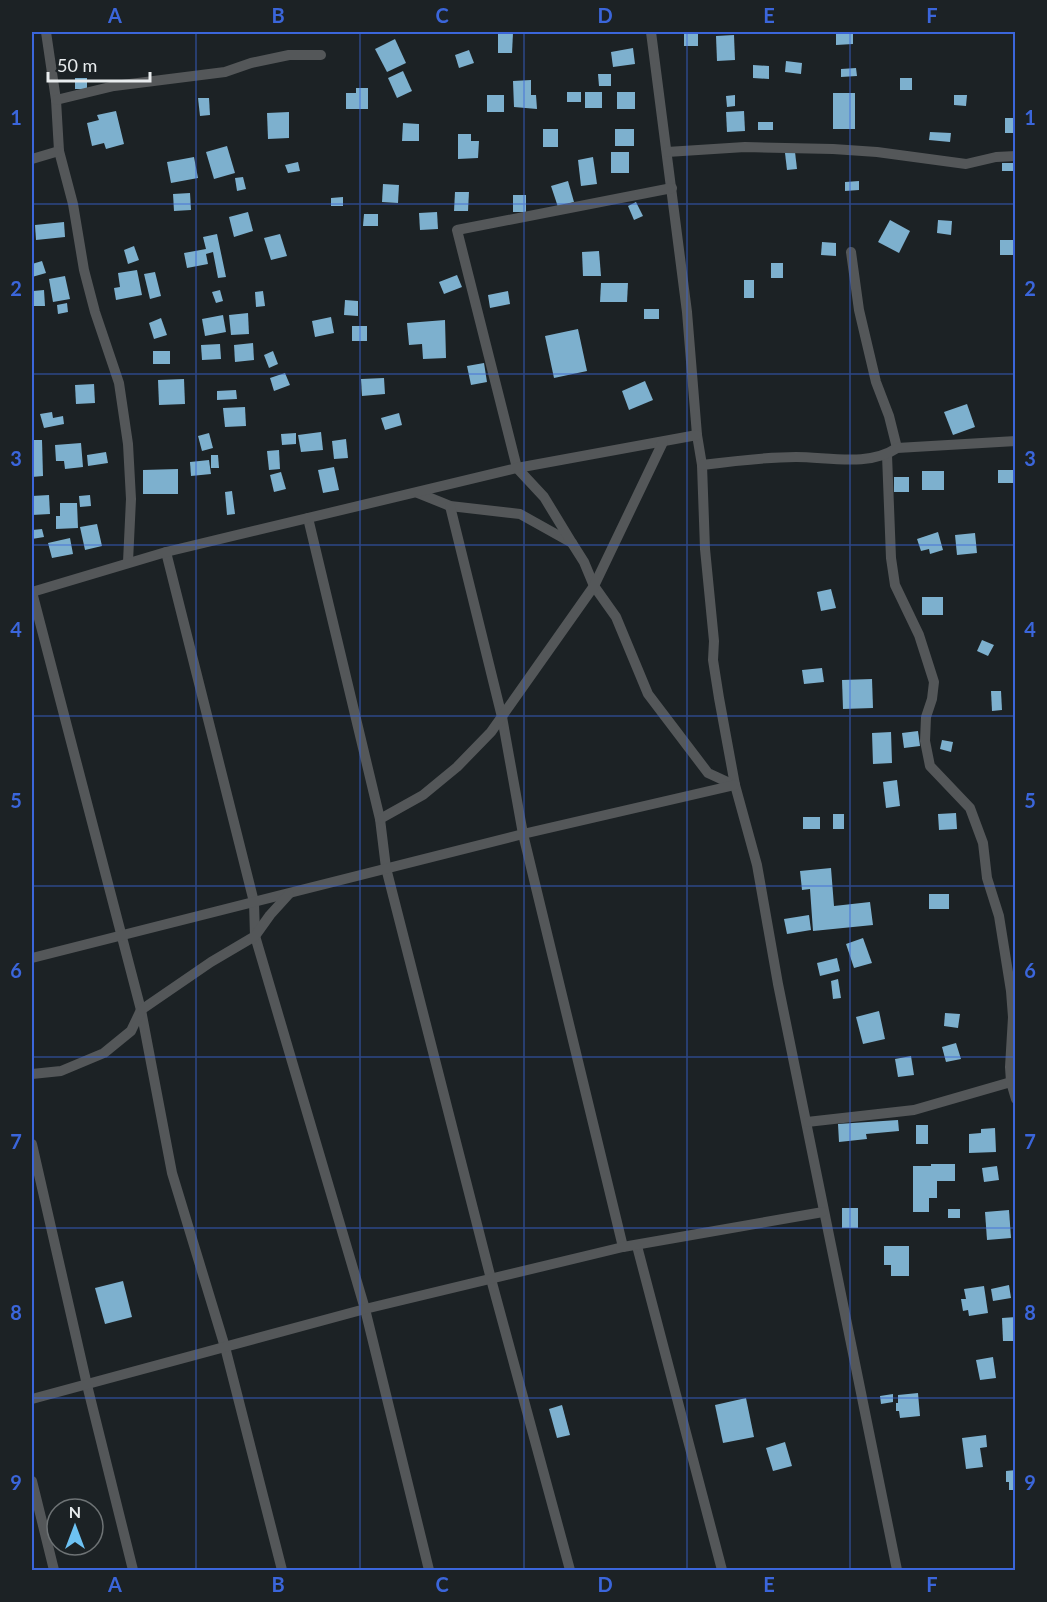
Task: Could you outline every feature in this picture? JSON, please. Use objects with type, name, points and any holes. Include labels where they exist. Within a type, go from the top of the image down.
[{"type":"street","points":[[46,32],[56,100],[59,151],[73,204],[84,270],[95,312],[119,383],[128,444],[131,499],[128,562]]},
{"type":"street","points":[[651,32],[687,312],[697,435],[702,465],[705,549],[714,641],[713,660],[735,785],[757,865],[823,1212],[897,1570]]},
{"type":"street","points":[[56,100],[114,86],[225,72],[251,63],[289,55],[321,55]]},
{"type":"street","points":[[667,152],[745,147],[823,149],[878,152],[966,165],[996,157],[1016,156]]},
{"type":"street","points":[[32,159],[59,151]]},
{"type":"street","points":[[672,188],[457,230],[517,468],[544,497],[584,562],[594,586],[616,617],[648,694],[708,773],[735,785]]},
{"type":"street","points":[[851,252],[859,310],[876,382],[889,416],[897,448]]},
{"type":"street","points":[[282,1570],[225,1347],[172,1173],[141,1010],[32,592],[166,552],[517,468],[697,435]]},
{"type":"street","points":[[702,465],[795,457],[851,459],[887,455],[897,448],[1016,441]]},
{"type":"street","points":[[380,819],[423,795],[457,767],[491,732],[594,586],[663,442]]},
{"type":"street","points":[[887,455],[891,558],[895,585],[918,635],[934,682],[932,699],[926,717],[925,741],[930,766],[970,808],[982,843],[987,878],[999,916],[1011,992],[1014,1031],[1011,1082],[1016,1099]]},
{"type":"street","points":[[418,493],[450,506],[520,514],[572,543]]},
{"type":"street","points":[[450,506],[502,717],[523,834],[623,1247]]},
{"type":"street","points":[[308,518],[380,819],[386,867],[491,1279],[570,1570]]},
{"type":"street","points":[[166,552],[254,902],[255,936],[365,1309],[429,1570]]},
{"type":"street","points":[[32,958],[290,894],[386,867],[735,785]]},
{"type":"street","points":[[32,1074],[61,1071],[104,1053],[131,1031],[141,1010],[211,962],[255,936],[270,915],[290,894]]},
{"type":"street","points":[[807,1122],[914,1110],[1011,1082]]},
{"type":"street","points":[[32,1144],[87,1385],[134,1570]]},
{"type":"street","points":[[32,1399],[365,1309],[623,1247],[823,1212]]},
{"type":"street","points":[[637,1245],[722,1570]]},
{"type":"street","points":[[32,1481],[54,1570]]},
{"type":"building","points":[[684,32],[698,32],[698,46],[684,46]]},
{"type":"building","points":[[498,33],[513,33],[512,53],[498,53]]},
{"type":"building","points":[[853,33],[853,44],[836,45],[836,34]]},
{"type":"building","points":[[734,35],[735,60],[717,61],[716,36]]},
{"type":"building","points":[[395,39],[406,63],[387,72],[375,49]]},
{"type":"building","points":[[633,48],[635,64],[613,67],[611,52]]},
{"type":"building","points":[[469,50],[474,63],[459,68],[455,55]]},
{"type":"building","points":[[786,61],[802,63],[801,74],[785,72]]},
{"type":"building","points":[[753,65],[769,66],[769,79],[753,78]]},
{"type":"building","points":[[856,68],[857,76],[841,77],[841,69]]},
{"type":"building","points":[[403,71],[412,91],[397,98],[388,78]]},
{"type":"building","points":[[598,74],[611,74],[611,86],[599,86]]},
{"type":"building","points":[[75,78],[87,78],[87,89],[75,89]]},
{"type":"building","points":[[900,78],[912,78],[912,90],[900,90]]},
{"type":"building","points":[[531,80],[531,95],[536,95],[537,109],[514,107],[513,81]]},
{"type":"building","points":[[356,88],[368,88],[368,109],[346,109],[346,93],[356,93]]},
{"type":"building","points":[[567,92],[581,92],[581,102],[567,102]]},
{"type":"building","points":[[585,92],[602,92],[602,108],[585,108]]},
{"type":"building","points":[[617,92],[635,92],[635,109],[617,109]]},
{"type":"building","points":[[833,93],[855,93],[855,129],[833,129]]},
{"type":"building","points":[[487,95],[504,95],[504,112],[487,112]]},
{"type":"building","points":[[735,95],[735,106],[727,107],[726,96]]},
{"type":"building","points":[[954,95],[967,95],[966,106],[954,105]]},
{"type":"building","points":[[198,98],[209,98],[210,115],[200,116]]},
{"type":"building","points":[[116,111],[124,144],[106,149],[104,143],[92,146],[87,123],[99,120],[97,115]]},
{"type":"building","points":[[744,111],[745,131],[727,132],[726,112]]},
{"type":"building","points":[[289,112],[289,138],[268,139],[267,113]]},
{"type":"building","points":[[1005,118],[1016,118],[1016,133],[1005,133]]},
{"type":"building","points":[[758,122],[773,122],[773,130],[758,130]]},
{"type":"building","points":[[403,123],[419,124],[419,141],[402,141]]},
{"type":"building","points":[[543,129],[558,129],[558,147],[543,147]]},
{"type":"building","points":[[615,129],[634,129],[634,146],[615,146]]},
{"type":"building","points":[[930,132],[951,133],[950,142],[929,140]]},
{"type":"building","points":[[458,134],[471,134],[471,141],[479,141],[478,158],[458,159]]},
{"type":"building","points":[[227,146],[235,173],[214,179],[206,152]]},
{"type":"building","points":[[611,152],[629,152],[629,173],[611,173]]},
{"type":"building","points":[[795,152],[797,169],[787,170],[785,153]]},
{"type":"building","points":[[194,157],[198,178],[171,183],[167,162]]},
{"type":"building","points":[[593,157],[597,184],[581,186],[578,160]]},
{"type":"building","points":[[298,162],[300,171],[288,173],[285,165]]},
{"type":"building","points":[[1002,163],[1016,163],[1016,171],[1002,171]]},
{"type":"building","points":[[243,177],[246,189],[237,191],[235,178]]},
{"type":"building","points":[[568,181],[574,202],[558,207],[551,186]]},
{"type":"building","points":[[859,181],[859,190],[845,191],[845,182]]},
{"type":"building","points":[[383,184],[399,185],[398,203],[382,202]]},
{"type":"building","points":[[455,192],[469,192],[468,211],[454,211]]},
{"type":"building","points":[[190,193],[191,210],[174,211],[173,194]]},
{"type":"building","points":[[513,195],[526,195],[526,212],[513,212]]},
{"type":"building","points":[[343,197],[343,206],[331,206],[331,198]]},
{"type":"building","points":[[636,202],[643,216],[634,220],[628,206]]},
{"type":"building","points":[[248,212],[253,231],[234,237],[229,217]]},
{"type":"building","points":[[437,212],[438,229],[420,230],[419,213]]},
{"type":"building","points":[[364,214],[378,214],[378,226],[363,226]]},
{"type":"building","points":[[890,220],[910,231],[899,253],[878,242]]},
{"type":"building","points":[[938,220],[952,221],[951,235],[937,233]]},
{"type":"building","points":[[64,222],[65,237],[36,240],[35,225]]},
{"type":"building","points":[[217,234],[226,277],[218,278],[213,252],[206,254],[208,264],[187,268],[184,253],[206,249],[203,237]]},
{"type":"building","points":[[280,234],[287,256],[271,260],[264,238]]},
{"type":"building","points":[[1000,240],[1016,240],[1016,255],[1000,255]]},
{"type":"building","points":[[822,242],[836,243],[836,256],[821,255]]},
{"type":"building","points":[[134,246],[139,260],[128,264],[124,250]]},
{"type":"building","points":[[599,251],[601,276],[583,276],[582,252]]},
{"type":"building","points":[[42,261],[46,273],[32,277],[32,264]]},
{"type":"building","points":[[771,263],[783,263],[783,278],[771,278]]},
{"type":"building","points":[[137,270],[142,295],[116,300],[114,288],[120,287],[118,273]]},
{"type":"building","points":[[155,272],[161,296],[150,299],[144,274]]},
{"type":"building","points":[[457,275],[462,287],[444,294],[439,282]]},
{"type":"building","points":[[65,276],[70,299],[53,302],[49,279]]},
{"type":"building","points":[[744,280],[754,280],[754,298],[744,298]]},
{"type":"building","points":[[601,283],[628,283],[627,302],[600,302]]},
{"type":"building","points":[[44,290],[45,306],[34,306],[33,291]]},
{"type":"building","points":[[220,290],[223,301],[216,303],[212,292]]},
{"type":"building","points":[[263,291],[265,306],[256,307],[255,292]]},
{"type":"building","points":[[508,291],[510,304],[490,308],[488,295]]},
{"type":"building","points":[[345,300],[358,301],[358,316],[344,315]]},
{"type":"building","points":[[67,303],[68,312],[58,314],[57,305]]},
{"type":"building","points":[[644,309],[659,309],[659,319],[644,319]]},
{"type":"building","points":[[248,313],[249,334],[231,335],[229,315]]},
{"type":"building","points":[[223,315],[226,332],[205,336],[202,319]]},
{"type":"building","points":[[331,317],[334,333],[315,337],[312,321]]},
{"type":"building","points":[[161,318],[167,335],[154,339],[149,323]]},
{"type":"building","points":[[445,320],[446,358],[423,359],[422,344],[409,345],[407,323]]},
{"type":"building","points":[[352,326],[367,326],[367,341],[352,341]]},
{"type":"building","points":[[578,329],[587,371],[554,378],[545,336]]},
{"type":"building","points":[[253,343],[254,360],[235,362],[234,345]]},
{"type":"building","points":[[220,344],[221,359],[202,360],[201,345]]},
{"type":"building","points":[[153,351],[170,351],[170,364],[153,364]]},
{"type":"building","points":[[273,351],[278,364],[269,368],[264,355]]},
{"type":"building","points":[[484,363],[487,382],[471,385],[467,366]]},
{"type":"building","points":[[285,373],[290,385],[274,391],[270,378]]},
{"type":"building","points":[[384,378],[385,394],[362,396],[361,379]]},
{"type":"building","points":[[184,379],[185,404],[159,405],[158,380]]},
{"type":"building","points":[[645,381],[653,400],[629,410],[622,391]]},
{"type":"building","points":[[94,384],[95,403],[76,404],[75,385]]},
{"type":"building","points":[[236,390],[237,399],[217,400],[217,391]]},
{"type":"building","points":[[967,404],[975,427],[953,435],[944,412]]},
{"type":"building","points":[[245,407],[246,426],[225,427],[223,408]]},
{"type":"building","points":[[52,412],[53,418],[63,416],[64,424],[44,428],[40,414]]},
{"type":"building","points":[[399,413],[402,425],[385,430],[381,418]]},
{"type":"building","points":[[321,432],[323,450],[301,452],[298,435]]},
{"type":"building","points":[[209,433],[213,448],[202,451],[198,436]]},
{"type":"building","points":[[296,433],[296,444],[282,445],[281,434]]},
{"type":"building","points":[[346,439],[348,458],[334,459],[332,441]]},
{"type":"building","points":[[32,440],[42,440],[43,476],[32,477]]},
{"type":"building","points":[[81,443],[83,467],[65,469],[64,461],[56,461],[55,445]]},
{"type":"building","points":[[279,450],[280,469],[269,470],[267,451]]},
{"type":"building","points":[[106,452],[108,463],[88,466],[87,455]]},
{"type":"building","points":[[211,455],[218,455],[219,468],[211,468]]},
{"type":"building","points":[[209,460],[211,474],[191,476],[190,462]]},
{"type":"building","points":[[334,467],[339,490],[323,493],[318,470]]},
{"type":"building","points":[[178,469],[178,494],[143,494],[143,470]]},
{"type":"building","points":[[998,470],[1016,470],[1016,483],[998,483]]},
{"type":"building","points":[[922,471],[944,471],[944,490],[922,490]]},
{"type":"building","points":[[281,472],[286,489],[274,492],[270,475]]},
{"type":"building","points":[[894,477],[909,477],[909,492],[894,492]]},
{"type":"building","points":[[232,491],[235,514],[227,515],[225,492]]},
{"type":"building","points":[[49,495],[50,514],[32,515],[32,496]]},
{"type":"building","points":[[90,495],[91,506],[80,507],[79,496]]},
{"type":"building","points":[[60,503],[77,503],[78,528],[56,529],[56,516],[60,516]]},
{"type":"building","points":[[97,524],[102,546],[85,550],[80,527]]},
{"type":"building","points":[[42,529],[44,537],[32,539],[32,530]]},
{"type":"building","points":[[938,532],[943,550],[930,554],[929,549],[921,551],[917,539]]},
{"type":"building","points":[[975,533],[977,553],[957,555],[955,535]]},
{"type":"building","points":[[70,538],[73,554],[52,558],[48,543]]},
{"type":"building","points":[[831,589],[836,608],[821,611],[817,592]]},
{"type":"building","points":[[922,597],[943,597],[943,615],[922,615]]},
{"type":"building","points":[[982,640],[994,645],[988,656],[977,651]]},
{"type":"building","points":[[822,668],[824,682],[804,684],[802,670]]},
{"type":"building","points":[[872,679],[873,708],[843,709],[842,680]]},
{"type":"building","points":[[991,691],[1001,691],[1002,710],[992,711]]},
{"type":"building","points":[[918,731],[920,746],[904,748],[902,733]]},
{"type":"building","points":[[891,732],[892,763],[873,764],[872,733]]},
{"type":"building","points":[[942,740],[953,742],[951,752],[940,749]]},
{"type":"building","points":[[897,780],[900,806],[886,808],[883,782]]},
{"type":"building","points":[[956,813],[957,829],[939,830],[938,814]]},
{"type":"building","points":[[833,814],[844,814],[844,829],[833,829]]},
{"type":"building","points":[[803,817],[820,817],[820,829],[803,829]]},
{"type":"building","points":[[831,868],[834,906],[870,902],[873,925],[813,931],[810,889],[802,890],[800,871]]},
{"type":"building","points":[[929,894],[949,894],[949,909],[929,909]]},
{"type":"building","points":[[809,915],[811,930],[787,934],[784,919]]},
{"type":"building","points":[[863,938],[872,963],[854,968],[846,944]]},
{"type":"building","points":[[837,958],[840,971],[820,976],[817,963]]},
{"type":"building","points":[[838,979],[841,998],[833,999],[831,981]]},
{"type":"building","points":[[879,1011],[885,1039],[863,1044],[856,1017]]},
{"type":"building","points":[[945,1013],[960,1014],[958,1028],[944,1026]]},
{"type":"building","points":[[956,1043],[961,1059],[946,1062],[942,1047]]},
{"type":"building","points":[[911,1056],[914,1075],[898,1077],[895,1059]]},
{"type":"building","points":[[898,1120],[899,1131],[866,1134],[867,1139],[839,1142],[838,1124]]},
{"type":"building","points":[[916,1125],[928,1125],[928,1144],[916,1144]]},
{"type":"building","points":[[995,1128],[996,1152],[969,1153],[969,1134],[981,1133],[981,1129]]},
{"type":"building","points":[[931,1164],[955,1164],[955,1181],[937,1181],[937,1198],[929,1198],[929,1212],[913,1212],[913,1166],[931,1166]]},
{"type":"building","points":[[997,1166],[999,1180],[984,1182],[982,1168]]},
{"type":"building","points":[[842,1208],[858,1208],[858,1228],[842,1228]]},
{"type":"building","points":[[948,1209],[960,1209],[960,1218],[948,1218]]},
{"type":"building","points":[[1009,1210],[1011,1238],[987,1240],[985,1212]]},
{"type":"building","points":[[884,1246],[909,1246],[909,1276],[891,1276],[891,1265],[884,1265]]},
{"type":"building","points":[[123,1281],[132,1317],[105,1324],[95,1288]]},
{"type":"building","points":[[1009,1285],[1011,1298],[993,1301],[991,1289]]},
{"type":"building","points":[[984,1286],[988,1313],[969,1316],[968,1310],[963,1311],[961,1299],[966,1299],[964,1289]]},
{"type":"building","points":[[1016,1317],[1016,1341],[1003,1341],[1002,1318]]},
{"type":"building","points":[[993,1357],[996,1378],[980,1380],[976,1360]]},
{"type":"building","points":[[918,1393],[920,1416],[900,1418],[899,1411],[896,1411],[898,1395]]},
{"type":"building","points":[[893,1394],[893,1402],[881,1404],[880,1396]]},
{"type":"building","points":[[746,1398],[754,1437],[723,1443],[715,1405]]},
{"type":"building","points":[[562,1405],[570,1435],[557,1438],[549,1409]]},
{"type":"building","points":[[986,1435],[987,1447],[980,1448],[983,1467],[966,1469],[962,1438]]},
{"type":"building","points":[[785,1442],[792,1466],[773,1471],[766,1448]]},
{"type":"building","points":[[1016,1470],[1016,1490],[1009,1490],[1006,1471]]}]
